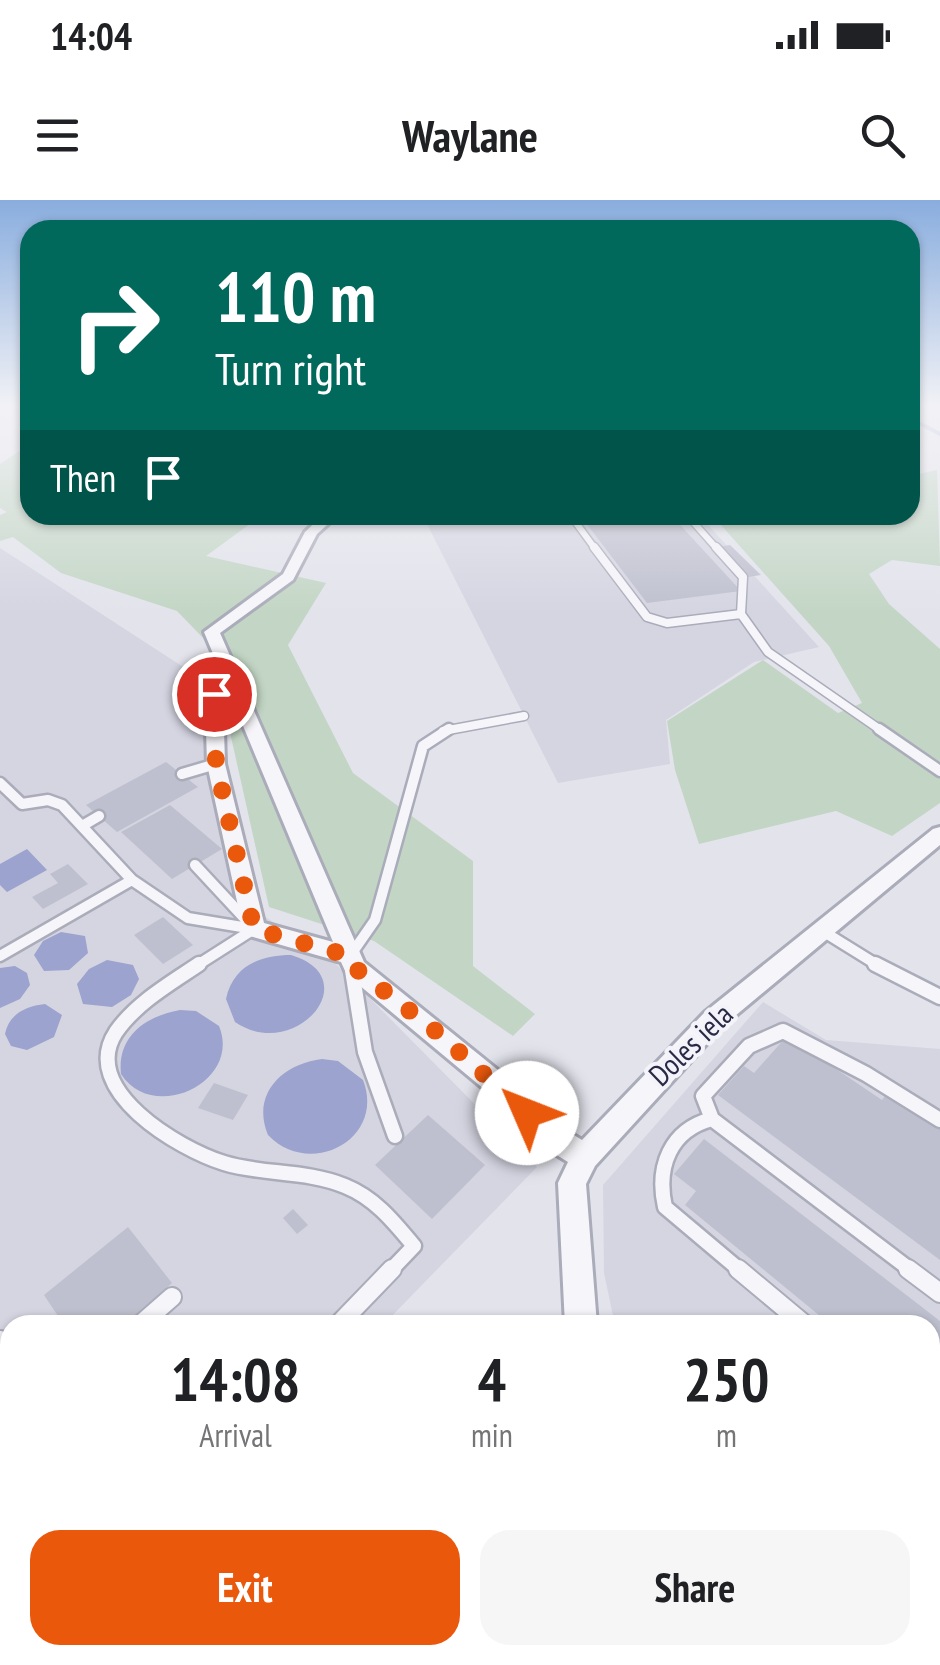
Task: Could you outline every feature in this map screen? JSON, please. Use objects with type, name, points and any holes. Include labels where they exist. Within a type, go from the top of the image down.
[{"type":"street","points":[[320,525],[303,540],[297,566],[284,582],[212,632],[355,968],[465,1056],[548,1135],[586,1156]]},
{"type":"street","points":[[208,678],[214,694],[216,764],[254,929],[350,956]]},
{"type":"street","name":"Doles iela","points":[[579,1315],[572,1183],[586,1156],[679,1052],[940,834]]},
{"type":"lane","points":[[578,525],[646,617],[667,623],[741,614]]},
{"type":"lane","points":[[696,525],[743,577],[741,614],[768,652],[940,771]]},
{"type":"lane","points":[[395,1136],[365,1052],[350,956],[375,920],[423,746],[435,732],[524,716]]},
{"type":"lane","points":[[182,774],[216,764]]},
{"type":"lane","points":[[0,783],[22,804],[48,800],[62,805],[132,880],[166,910],[203,927],[254,929]]},
{"type":"lane","points":[[82,826],[99,816]]},
{"type":"lane","points":[[195,865],[254,929]]},
{"type":"lane","points":[[0,956],[132,880]]},
{"type":"lane","points":[[254,929],[131,1015],[112,1038],[106,1065],[116,1092],[144,1120],[222,1163],[359,1192],[388,1216],[414,1246],[348,1315]]},
{"type":"lane","points":[[821,930],[899,979],[940,997]]},
{"type":"lane","points":[[940,1120],[866,1074],[784,1031],[771,1031],[755,1042],[703,1096],[704,1107],[712,1119],[940,1293]]},
{"type":"lane","points":[[712,1119],[699,1121],[661,1160],[658,1187],[665,1207],[793,1315]]},
{"type":"lane","points":[[151,1315],[172,1296]]},
{"type":"shaded area","points":[[428,525],[708,525],[819,647],[754,662],[666,720],[670,764],[558,783]]},
{"type":"shaded area","points":[[0,548],[194,674],[262,915],[329,957],[537,1167],[393,1315],[0,1315]]},
{"type":"shaded area","points":[[763,1002],[826,1040],[940,1049],[940,1315],[613,1315],[604,1273],[603,1185]]},
{"type":"green space","points":[[0,476],[20,476],[20,525],[248,525],[206,556],[326,583],[288,645],[353,773],[473,861],[473,966],[535,1014],[513,1036],[374,941],[269,907],[227,719],[236,672],[177,611],[61,573],[13,537],[0,541],[0,515],[7,512],[0,508]]},
{"type":"green space","points":[[920,476],[937,476],[940,566],[892,560],[869,574],[889,604],[940,649],[940,803],[892,836],[836,811],[699,844],[675,770],[667,721],[763,660],[838,713],[862,703],[829,646],[721,525],[920,525]]},
{"type":"water","points":[[27,849],[47,870],[7,892],[0,885],[0,864]]},
{"type":"water","points":[[61,932],[85,936],[88,953],[69,970],[44,971],[34,955],[43,941]]},
{"type":"water","points":[[291,955],[313,966],[323,981],[323,997],[314,1012],[299,1025],[280,1032],[258,1032],[235,1022],[226,999],[235,978],[259,960]]},
{"type":"water","points":[[107,960],[133,965],[139,979],[131,995],[112,1007],[83,1004],[77,984],[89,969]]},
{"type":"water","points":[[15,966],[27,973],[30,985],[20,999],[0,1008],[0,968]]},
{"type":"water","points":[[45,1004],[62,1015],[54,1037],[27,1050],[11,1046],[5,1034],[14,1016]]},
{"type":"water","points":[[180,1010],[196,1011],[219,1026],[223,1046],[218,1064],[207,1079],[172,1096],[135,1089],[121,1074],[129,1039],[145,1023]]},
{"type":"water","points":[[322,1059],[338,1061],[363,1080],[367,1101],[364,1120],[340,1146],[304,1153],[285,1148],[268,1135],[264,1120],[267,1094],[294,1067]]},
{"type":"building","points":[[588,525],[680,525],[741,591],[647,603]]},
{"type":"building","points":[[730,545],[761,575],[748,577],[718,547]]},
{"type":"building","points":[[166,762],[198,787],[117,832],[86,805]]},
{"type":"building","points":[[170,805],[222,849],[172,879],[121,832]]},
{"type":"building","points":[[68,864],[88,884],[43,909],[32,897],[58,883],[50,874]]},
{"type":"building","points":[[163,917],[193,945],[163,964],[134,935]]},
{"type":"building","points":[[787,1036],[882,1100],[887,1093],[940,1129],[940,1260],[718,1095],[744,1066],[754,1073]]},
{"type":"building","points":[[214,1083],[248,1095],[233,1120],[198,1108]]},
{"type":"building","points":[[428,1115],[485,1165],[432,1219],[375,1165]]},
{"type":"building","points":[[704,1139],[932,1315],[819,1315],[685,1205],[696,1191],[674,1174]]},
{"type":"building","points":[[293,1209],[308,1225],[297,1234],[283,1218]]},
{"type":"building","points":[[128,1227],[172,1283],[135,1315],[57,1315],[44,1295]]},
{"type":"route","points":[[214,694],[216,764],[254,929],[350,956],[355,968],[438,1033],[527,1113]]}]
